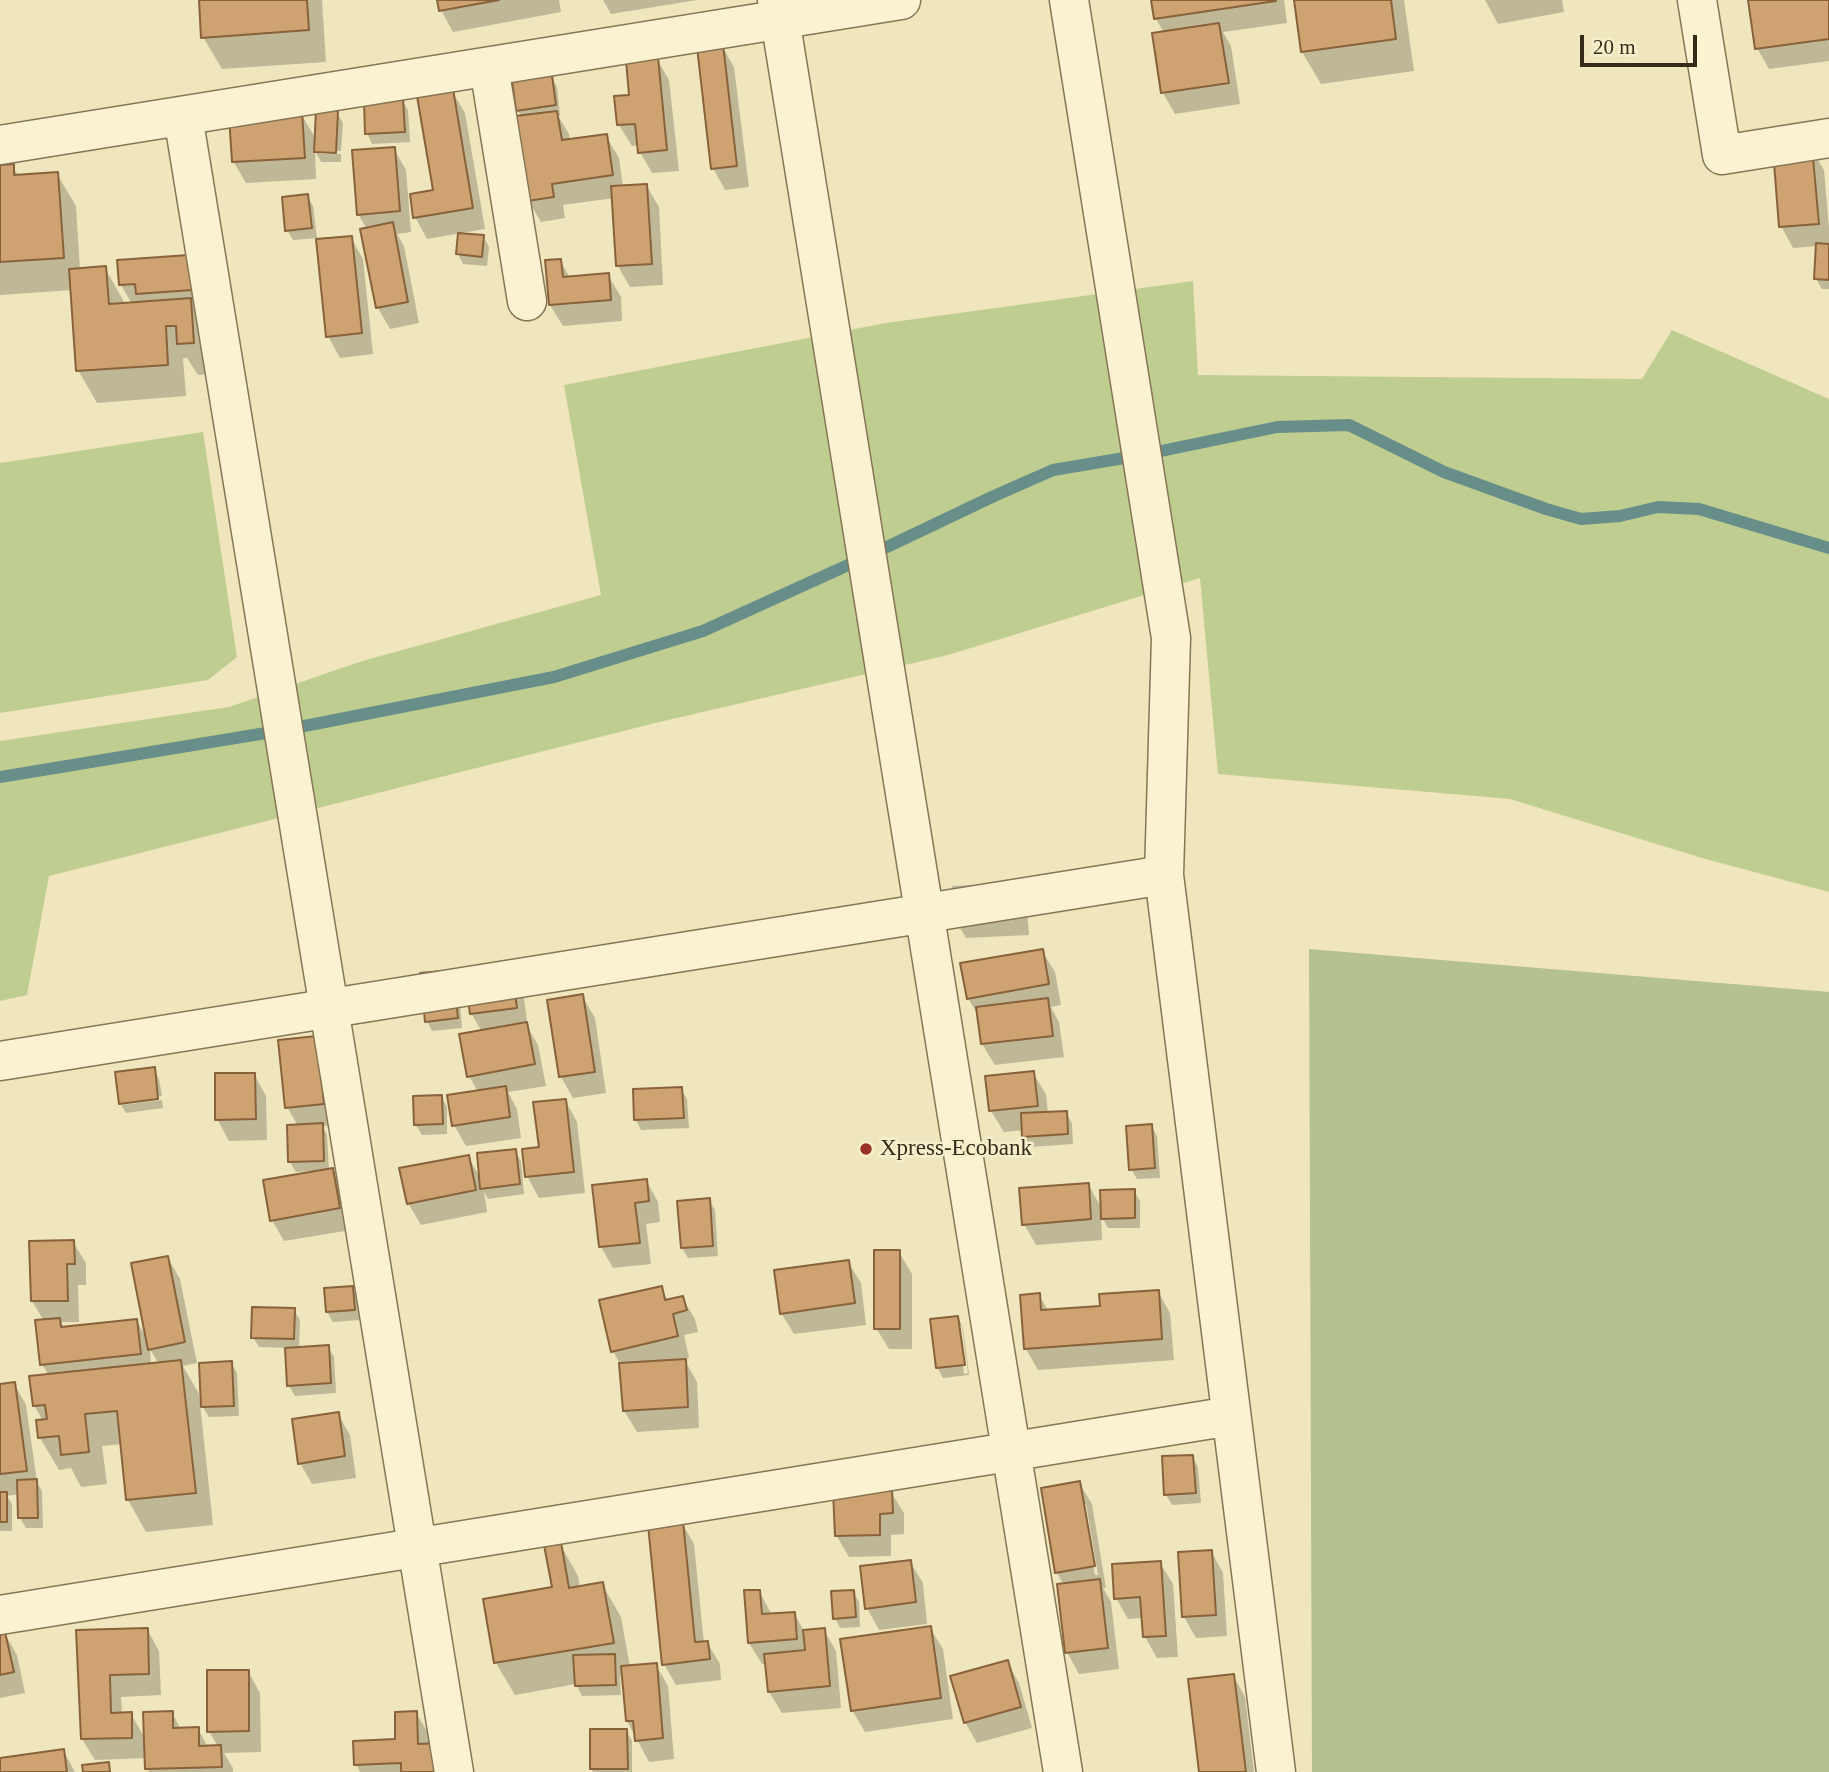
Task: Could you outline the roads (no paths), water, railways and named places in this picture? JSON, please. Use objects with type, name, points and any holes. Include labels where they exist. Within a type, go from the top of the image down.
[{"type":"street","points":[[0,145],[489,67],[778,10],[901,0]]},
{"type":"street","points":[[1069,0],[1171,638],[1164,875],[1276,1772]]},
{"type":"street","points":[[1697,0],[1722,155],[1829,138]]},
{"type":"street","points":[[778,10],[1063,1772]]},
{"type":"street","points":[[489,67],[527,301]]},
{"type":"street","points":[[183,116],[454,1772]]},
{"type":"street","points":[[0,1061],[1164,875]]},
{"type":"street","points":[[0,1615],[1231,1416]]},
{"type":"waterway","points":[[0,777],[284,730],[554,677],[703,631],[1053,470],[1277,427],[1349,425],[1444,472],[1581,519],[1620,516],[1658,507],[1699,509],[1829,548]]},
{"type":"place","name":"Xpress-Ecobank","points":[[866,1149]]}]
